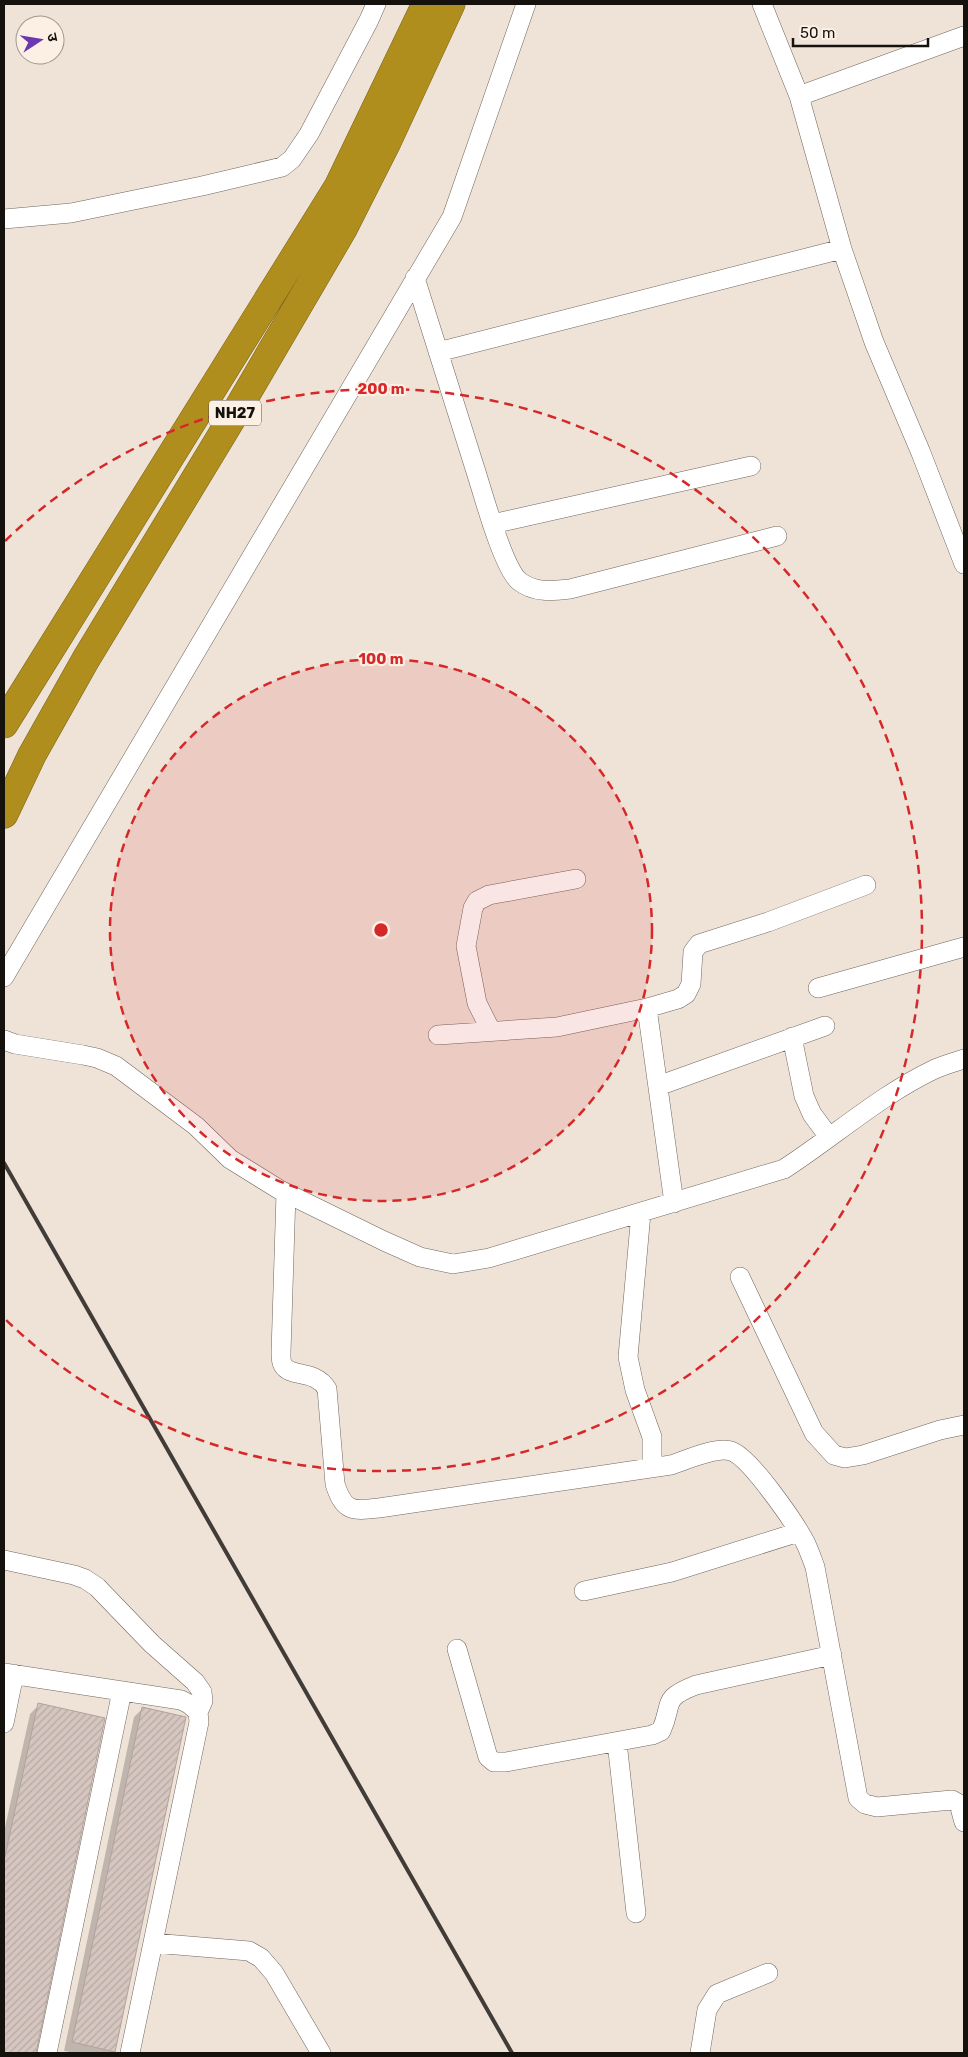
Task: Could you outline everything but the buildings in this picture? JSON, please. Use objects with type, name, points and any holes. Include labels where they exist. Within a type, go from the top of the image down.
[{"type":"highway","name":"NH27","points":[[4,724],[338,187],[426,4]]},
{"type":"highway","name":"NH27","points":[[4,814],[32,755],[86,660],[240,405],[343,229],[387,142],[451,4]]},
{"type":"street","points":[[4,220],[71,213],[202,186],[282,167],[292,159],[309,134],[376,4]]},
{"type":"street","points":[[4,977],[452,217],[526,4]]},
{"type":"street","points":[[762,4],[799,96],[842,248],[874,342],[921,453],[964,564]]},
{"type":"street","points":[[799,96],[964,36]]},
{"type":"street","points":[[438,352],[842,248]]},
{"type":"street","points":[[415,278],[492,524],[511,571],[518,580],[532,588],[549,592],[570,589],[777,536]]},
{"type":"street","points":[[492,524],[751,466]]},
{"type":"street","points":[[491,1031],[477,1003],[466,946],[473,908],[477,901],[489,895],[576,880]]},
{"type":"street","points":[[438,1035],[557,1026],[647,1008],[678,999],[686,994],[691,984],[693,952],[698,944],[768,922],[866,885]]},
{"type":"street","points":[[818,988],[964,947]]},
{"type":"street","points":[[647,1008],[674,1203]]},
{"type":"street","points":[[658,1086],[825,1026]]},
{"type":"street","points":[[792,1037],[804,1096],[812,1114],[829,1137]]},
{"type":"street","points":[[4,1040],[15,1044],[90,1056],[116,1066],[196,1126],[230,1159],[286,1193],[420,1257],[453,1264],[489,1258],[784,1169],[815,1150],[829,1137],[895,1091],[936,1068],[964,1059]]},
{"type":"street","points":[[286,1193],[281,1353],[283,1365],[290,1371],[323,1381],[327,1389],[336,1484],[340,1498],[346,1506],[356,1511],[379,1508],[672,1464],[713,1451],[730,1450],[737,1454],[754,1471],[787,1512],[799,1532],[815,1567],[858,1798],[864,1804],[876,1808],[952,1800],[959,1804],[964,1822]]},
{"type":"street","points":[[641,1213],[628,1357],[635,1390],[652,1437],[652,1467]]},
{"type":"street","points":[[740,1277],[814,1432],[834,1455],[845,1458],[864,1455],[940,1430],[964,1425]]},
{"type":"street","points":[[584,1590],[672,1572],[799,1532]]},
{"type":"street","points":[[4,1560],[85,1579],[97,1587],[152,1644],[195,1682],[202,1692],[202,1701],[198,1712],[199,1722],[130,2053]]},
{"type":"street","points":[[457,1649],[488,1757],[494,1762],[506,1762],[652,1735],[662,1731],[670,1699],[680,1690],[832,1655]]},
{"type":"street","points":[[4,1724],[9,1673],[181,1700],[198,1712]]},
{"type":"street","points":[[47,2053],[122,1691]]},
{"type":"street","points":[[617,1742],[636,1913]]},
{"type":"street","points":[[153,1943],[249,1951],[261,1958],[274,1973],[321,2053]]},
{"type":"street","points":[[700,2053],[707,2010],[717,1994],[768,1973]]},
{"type":"railway","points":[[4,1163],[512,2053]]}]
